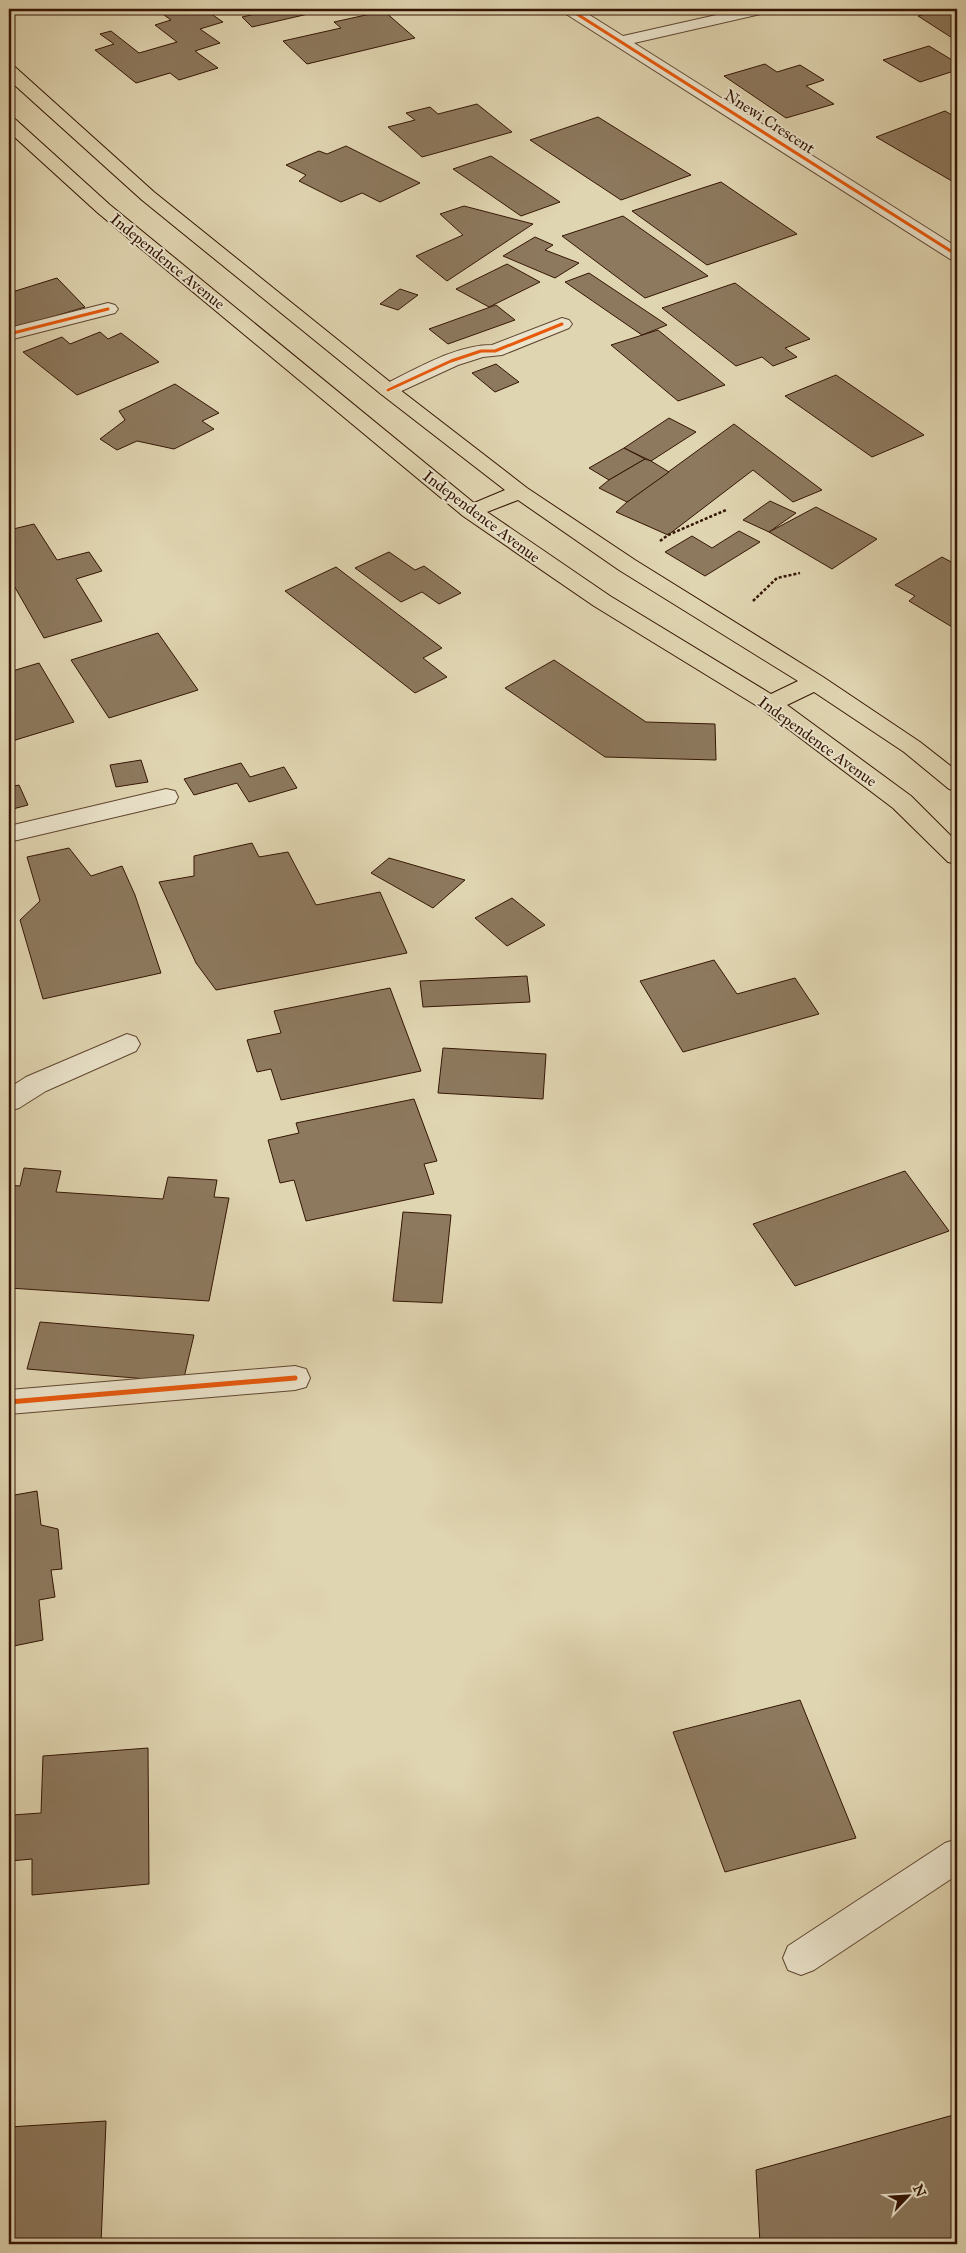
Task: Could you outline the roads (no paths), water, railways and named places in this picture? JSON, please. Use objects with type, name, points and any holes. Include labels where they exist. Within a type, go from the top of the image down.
[{"type":"main road","name":"Independence Avenue","points":[[9,71],[126,202],[471,511],[602,601],[770,704],[902,802],[957,856]]},
{"type":"main road","name":"Independence Avenue","points":[[9,123],[126,202],[388,390],[520,492],[627,566],[815,682],[912,747],[957,783]]},
{"type":"main road","points":[[471,511],[520,492]]},
{"type":"main road","points":[[770,704],[815,682]]},
{"type":"street","name":"Nnewi Crescent","points":[[569,9],[957,255]]},
{"type":"street","points":[[622,41],[763,9]]},
{"type":"street","points":[[9,334],[108,309]]},
{"type":"street","points":[[388,390],[451,361],[482,350],[495,351],[562,324]]},
{"type":"street","points":[[9,834],[166,797]]},
{"type":"street","points":[[9,1101],[36,1084],[127,1044]]},
{"type":"street","points":[[9,1402],[295,1378]]},
{"type":"street","points":[[801,1958],[957,1855]]}]
